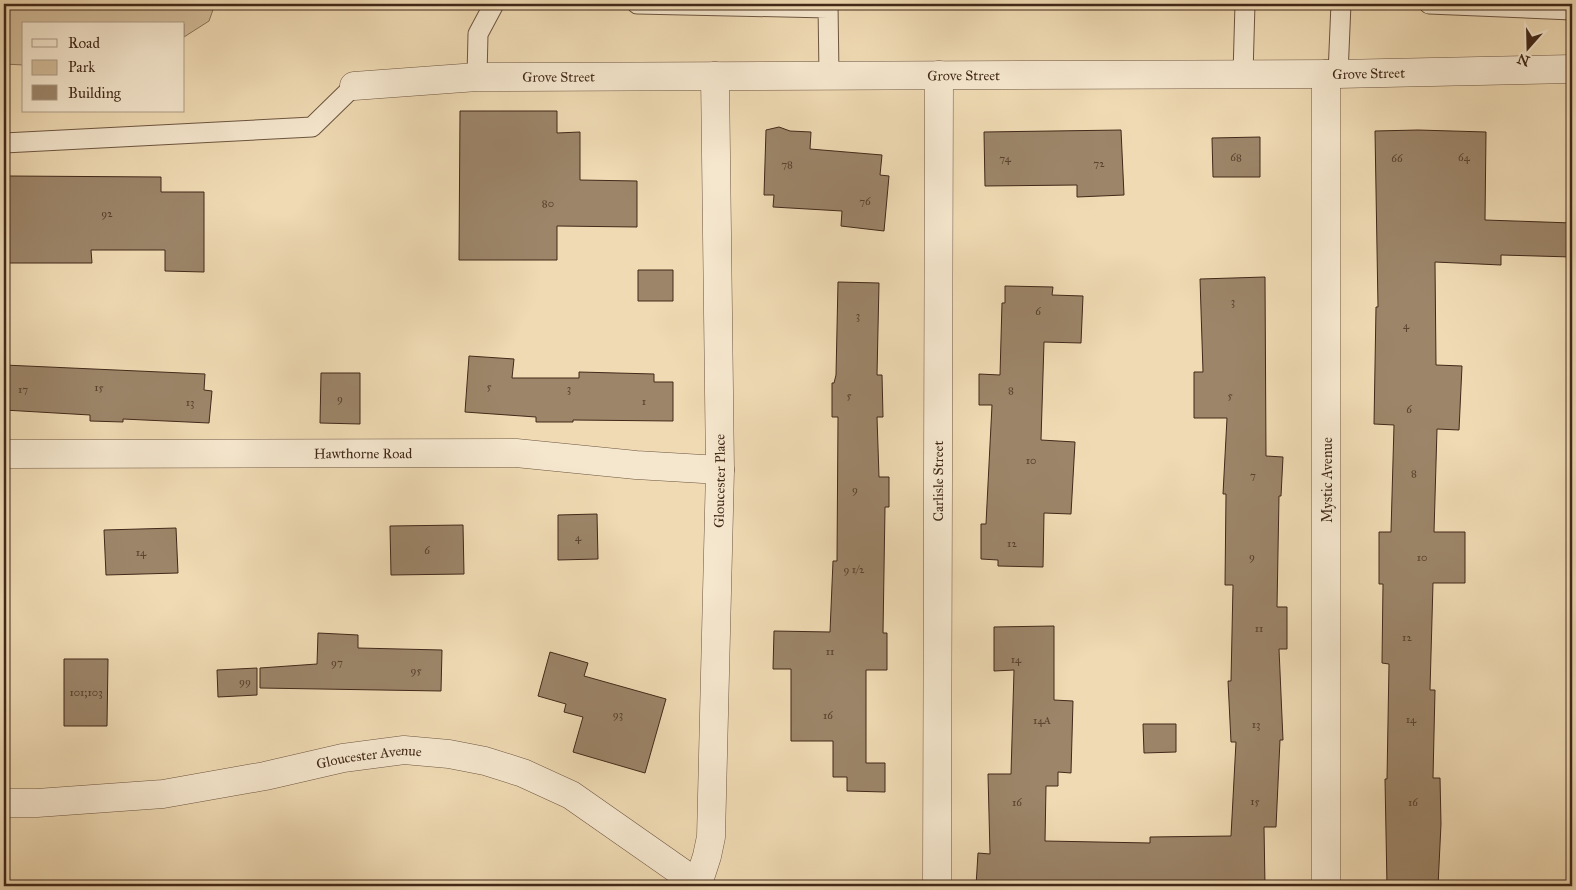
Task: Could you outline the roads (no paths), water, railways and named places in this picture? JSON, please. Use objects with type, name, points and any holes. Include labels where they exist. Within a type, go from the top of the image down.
[{"type":"street","name":"Grove Street","points":[[354,86],[477,77],[1332,74],[1572,69]]},
{"type":"street","name":"Mystic Avenue","points":[[1326,886],[1332,74]]},
{"type":"street","name":"Carlisle Street","points":[[937,886],[939,75]]},
{"type":"street","name":"Gloucester Place","points":[[700,885],[711,837],[720,470],[715,76]]},
{"type":"street","name":"Hawthorne Road","points":[[4,454],[516,453],[636,465],[720,470]]},
{"type":"street","name":"Gloucester Avenue","points":[[4,803],[37,804],[163,794],[265,776],[343,758],[404,750],[449,754],[485,761],[523,773],[571,795],[700,885]]},
{"type":"lane","points":[[477,77],[478,34],[494,4]]},
{"type":"lane","points":[[637,4],[828,6],[829,76]]},
{"type":"lane","points":[[1243,74],[1245,4]]},
{"type":"lane","points":[[1332,74],[1341,4]]},
{"type":"lane","points":[[1429,4],[1572,10]]},
{"type":"lane","points":[[4,143],[312,127],[354,86]]}]
